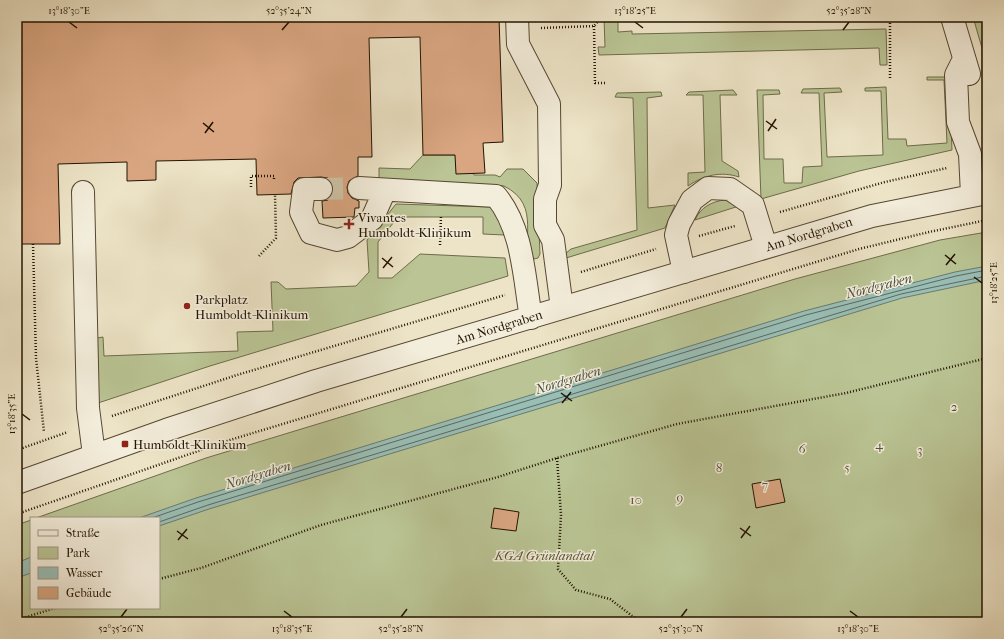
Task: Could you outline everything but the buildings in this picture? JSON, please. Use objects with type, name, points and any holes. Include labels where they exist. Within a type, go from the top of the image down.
[{"type":"street","points":[[952,17],[970,77],[972,121],[965,139],[970,154],[970,164],[980,194]]},
{"type":"street","points":[[517,23],[518,44],[549,104],[550,185],[558,198],[558,224],[553,240],[562,308]]},
{"type":"street","points":[[359,188],[496,196],[507,209],[515,231],[531,318]]},
{"type":"street","points":[[684,272],[676,235],[679,224],[692,200],[708,188],[730,189],[753,205],[766,248]]},
{"type":"street","points":[[321,189],[304,190],[300,212],[311,233],[337,240],[348,237],[372,219],[385,190]]},
{"type":"street","points":[[83,192],[86,362],[90,424],[94,455]]},
{"type":"street","name":"Am Nordgraben","points":[[17,483],[166,430],[316,381],[872,216],[980,194]]},
{"type":"path","points":[[602,17],[594,26],[595,83],[606,84]]},
{"type":"path","points":[[517,23],[594,26]]},
{"type":"path","points":[[890,23],[890,78]]},
{"type":"path","points":[[559,278],[885,182],[970,164]]},
{"type":"path","points":[[251,187],[250,176],[274,176],[274,180]]},
{"type":"path","points":[[259,256],[276,238],[275,194]]},
{"type":"path","points":[[440,245],[441,216]]},
{"type":"path","points":[[17,514],[163,462],[252,433],[859,249],[987,220]]},
{"type":"path","points":[[33,244],[36,358],[44,432]]},
{"type":"path","points":[[17,450],[236,375],[526,288]]},
{"type":"path","points":[[160,579],[201,568],[321,525],[498,477],[557,458],[677,424],[846,393],[987,358]]},
{"type":"path","points":[[557,458],[561,515],[558,569],[576,590],[610,599],[640,622]]},
{"type":"path","points":[[17,620],[52,609]]},
{"type":"green space","points":[[973,17],[987,17],[987,142],[983,143],[982,48]]},
{"type":"green space","points":[[604,18],[618,18],[618,32],[632,31],[632,34],[886,29],[887,65],[880,65],[879,48],[599,55],[598,47],[605,47]]},
{"type":"green space","points":[[927,77],[946,77],[949,79],[952,150],[859,171],[761,199],[757,90],[779,90],[780,94],[763,95],[764,159],[783,159],[784,183],[802,183],[803,167],[822,166],[819,93],[801,93],[803,89],[840,88],[842,92],[824,93],[827,157],[883,155],[881,91],[865,91],[865,88],[886,87],[888,139],[906,139],[907,146],[947,143],[944,80],[927,80]]},
{"type":"green space","points":[[733,90],[737,95],[720,95],[722,161],[738,171],[739,177],[726,174],[713,175],[700,179],[688,186],[688,173],[705,172],[703,95],[686,95],[689,92]]},
{"type":"green space","points":[[661,92],[662,96],[647,98],[648,208],[675,205],[665,228],[566,258],[565,254],[571,249],[637,230],[633,98],[615,97],[617,93]]},
{"type":"green space","points":[[423,155],[462,155],[474,175],[495,175],[500,177],[507,169],[523,169],[537,183],[540,254],[538,258],[534,259],[529,252],[527,214],[523,204],[516,194],[504,186],[379,179],[379,168],[410,169]]},
{"type":"green space","points":[[725,200],[739,206],[695,220],[700,212],[707,206]]},
{"type":"green space","points":[[396,204],[490,207],[498,210],[502,219],[504,235],[483,234],[483,217],[398,217],[378,242],[378,278],[392,278],[420,254],[505,258],[508,276],[210,366],[98,403],[97,338],[103,337],[104,356],[238,351],[237,332],[273,331],[271,282],[278,282],[286,289],[356,286],[369,272],[367,240]]},
{"type":"green space","points":[[987,232],[987,622],[17,622],[17,525],[30,520],[30,609],[160,609],[160,517],[39,517],[206,458],[795,279],[940,240]]},
{"type":"water","points":[[987,266],[987,280],[902,298],[209,509],[160,526],[160,517],[142,517],[196,498],[804,311],[955,272]]},
{"type":"water","points":[[30,557],[30,573],[17,578],[17,563]]},
{"type":"tunnel","points":[[321,189],[359,188]]},
{"type":"place","name":"Vivantes Humboldt-Klinikum","points":[[349,224]]},
{"type":"place","name":"Parkplatz Humboldt-Klinikum","points":[[187,306]]},
{"type":"place","name":"Humboldt-Klinikum","points":[[125,444]]},
{"type":"water label","name":"Nordgraben","points":[[879,286]]},
{"type":"water label","name":"Nordgraben","points":[[568,380]]},
{"type":"water label","name":"Nordgraben","points":[[258,475]]},
{"type":"park label","name":"2","points":[[954,406]]},
{"type":"park label","name":"4","points":[[879,444]]},
{"type":"park label","name":"6","points":[[802,448]]},
{"type":"park label","name":"3","points":[[920,449]]},
{"type":"park label","name":"8","points":[[719,467]]},
{"type":"park label","name":"5","points":[[847,467]]},
{"type":"park label","name":"7","points":[[765,484]]},
{"type":"park label","name":"9","points":[[680,497]]},
{"type":"park label","name":"10","points":[[636,499]]},
{"type":"park label","name":"KGA Grünlandtal","points":[[544,555]]}]
